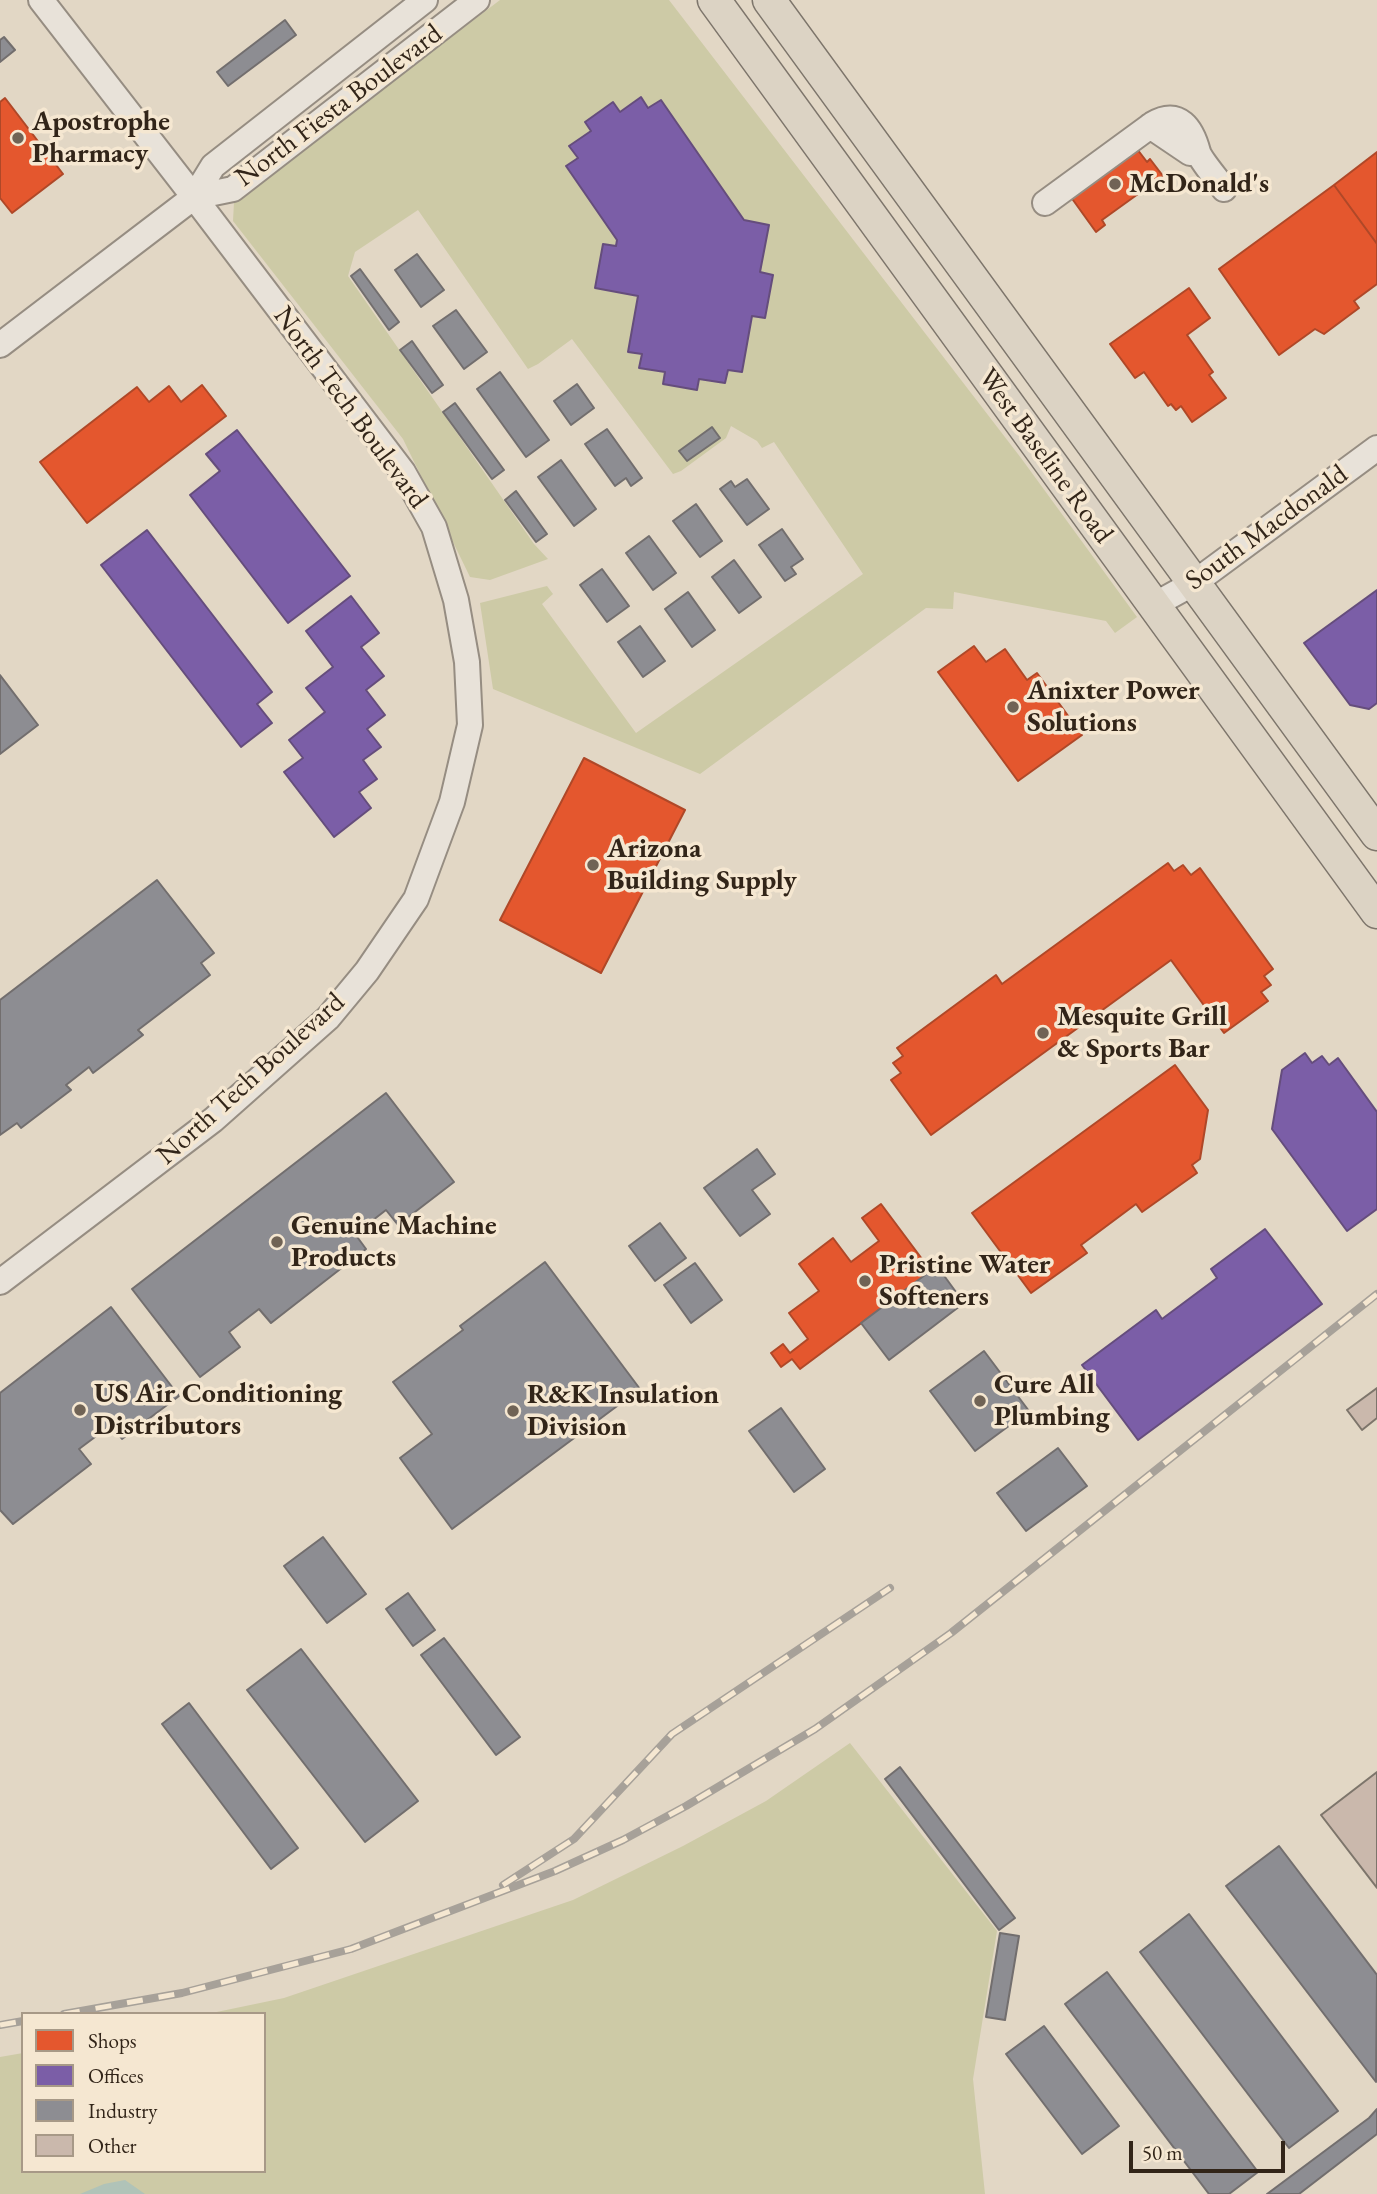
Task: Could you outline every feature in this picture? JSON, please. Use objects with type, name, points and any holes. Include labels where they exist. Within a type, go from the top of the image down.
[{"type":"main road","name":"West Baseline Road","points":[[714,0],[1377,912]]},
{"type":"main road","name":"West Baseline Road","points":[[769,0],[1377,834]]},
{"type":"main road","points":[[740,35],[817,110],[863,174],[886,188],[906,187]]},
{"type":"street","name":"North Tech Boulevard","points":[[0,1282],[213,1120],[328,1018],[368,971],[416,899],[452,802],[470,725],[467,662],[456,600],[434,527],[403,472],[41,0]]},
{"type":"street","name":"North Fiesta Boulevard","points":[[0,345],[194,197],[214,166],[425,0]]},
{"type":"street","name":"North Fiesta Boulevard","points":[[194,197],[233,189],[477,0]]},
{"type":"street","points":[[347,60],[373,79]]},
{"type":"street","points":[[1045,203],[1150,126],[1161,119],[1171,118],[1178,120],[1197,142],[1198,153],[1224,189]]},
{"type":"street","name":"South Macdonald","points":[[1154,605],[1194,583],[1377,448]]},
{"type":"shaded area","points":[[500,0],[669,0],[1021,458],[1137,617],[1115,633],[1106,621],[954,592],[953,609],[926,608],[700,774],[493,689],[480,603],[547,586],[553,594],[542,604],[636,733],[863,574],[774,442],[762,448],[757,441],[731,426],[726,438],[673,474],[572,339],[528,369],[418,210],[355,252],[348,276],[534,544],[548,559],[490,580],[470,577],[403,439],[233,221],[234,202]],"holes":[[[640,97],[648,108],[661,100],[744,220],[768,225],[760,272],[772,275],[765,318],[752,316],[742,372],[728,370],[725,383],[699,379],[697,390],[664,384],[665,372],[640,368],[642,354],[628,351],[638,296],[595,288],[603,244],[616,246],[617,240],[566,167],[578,158],[570,146],[591,131],[585,122],[613,102],[620,112]]]},
{"type":"shaded area","points":[[850,1743],[997,1931],[973,2079],[985,2194],[0,2194],[0,2057],[21,2053],[21,2173],[266,2173],[266,2012],[217,2012],[284,1998],[573,1900],[683,1846],[766,1801]]},
{"type":"shaded area","points":[[125,2180],[145,2194],[80,2194],[104,2184]]},
{"type":"building: Shops","name":"Apostrophe Pharmacy","points":[[5,98],[63,174],[12,213],[0,198],[0,102]]},
{"type":"building: Shops","name":"McDonald's","points":[[1134,145],[1147,162],[1150,159],[1163,176],[1102,220],[1105,225],[1096,232],[1068,193]]},
{"type":"building: Shops","points":[[1377,152],[1377,244],[1334,185]]},
{"type":"building: Shops","points":[[1334,185],[1377,244],[1377,284],[1354,301],[1359,308],[1324,334],[1315,329],[1279,355],[1219,269]]},
{"type":"building: Shops","points":[[1189,288],[1210,318],[1187,335],[1213,372],[1209,375],[1226,398],[1192,422],[1181,406],[1176,410],[1171,404],[1168,406],[1144,372],[1135,378],[1110,344]]},
{"type":"building: Shops","points":[[202,385],[226,416],[87,523],[40,462],[137,387],[149,402],[169,386],[181,402]]},
{"type":"building: Shops","name":"Anixter Power Solutions","points":[[974,646],[986,662],[1005,649],[1027,680],[1037,673],[1082,735],[1018,781],[938,672]]},
{"type":"building: Shops","name":"Arizona Building Supply","points":[[584,758],[685,810],[601,973],[500,920]]},
{"type":"building: Shops","points":[[1168,863],[1174,871],[1183,865],[1191,875],[1200,868],[1273,969],[1264,976],[1271,985],[1261,992],[1268,1001],[1224,1033],[1171,960],[931,1135],[891,1080],[901,1073],[893,1063],[903,1056],[897,1048],[996,975],[1002,984]]},
{"type":"building: Shops","points":[[1175,1065],[1208,1110],[1200,1159],[1192,1165],[1197,1173],[1142,1212],[1136,1204],[1081,1245],[1087,1253],[1031,1293],[972,1213]]},
{"type":"building: Shops","name":"Pristine Water Softeners","points":[[881,1204],[931,1271],[800,1369],[792,1359],[781,1367],[771,1353],[783,1344],[790,1353],[808,1339],[789,1313],[819,1291],[799,1264],[833,1238],[851,1262],[879,1241],[862,1218]]},
{"type":"building: Offices","points":[[641,97],[648,108],[661,100],[744,220],[769,225],[760,272],[773,275],[765,318],[752,316],[742,372],[728,370],[725,383],[699,379],[697,390],[663,384],[665,372],[639,368],[642,354],[628,352],[638,296],[595,288],[603,244],[616,246],[617,240],[566,166],[578,158],[569,146],[591,131],[585,122],[613,102],[620,112]]},
{"type":"building: Offices","points":[[237,430],[350,576],[288,623],[190,495],[220,471],[206,454]]},
{"type":"building: Offices","points":[[147,530],[272,692],[257,704],[272,723],[241,747],[101,565]]},
{"type":"building: Offices","points":[[1377,590],[1377,703],[1369,709],[1350,705],[1304,643]]},
{"type":"building: Offices","points":[[351,596],[379,633],[361,647],[384,676],[366,690],[385,715],[367,729],[381,747],[363,760],[377,779],[359,792],[371,808],[334,837],[284,772],[303,758],[289,740],[325,712],[306,688],[333,667],[306,631]]},
{"type":"building: Offices","points":[[1305,1053],[1312,1063],[1322,1056],[1329,1065],[1338,1058],[1377,1112],[1377,1209],[1347,1231],[1272,1129],[1282,1070]]},
{"type":"building: Offices","points":[[1265,1229],[1322,1304],[1138,1440],[1082,1365],[1156,1310],[1162,1319],[1217,1278],[1211,1269]]},
{"type":"building: Industry","points":[[285,20],[296,35],[228,86],[217,72]]},
{"type":"building: Industry","points":[[4,37],[15,50],[0,62],[0,40]]},
{"type":"building: Industry","points":[[417,254],[444,290],[421,307],[395,270]]},
{"type":"building: Industry","points":[[360,269],[399,322],[389,330],[351,276]]},
{"type":"building: Industry","points":[[456,310],[487,352],[464,369],[433,326]]},
{"type":"building: Industry","points":[[412,341],[443,385],[432,393],[400,350]]},
{"type":"building: Industry","points":[[500,372],[549,440],[526,457],[477,389]]},
{"type":"building: Industry","points":[[577,384],[594,408],[571,425],[554,401]]},
{"type":"building: Industry","points":[[455,403],[504,470],[492,479],[443,412]]},
{"type":"building: Industry","points":[[712,427],[720,438],[687,461],[679,451]]},
{"type":"building: Industry","points":[[607,429],[642,478],[631,486],[626,478],[615,486],[585,444]]},
{"type":"building: Industry","points":[[561,460],[596,509],[574,526],[538,477]]},
{"type":"building: Industry","points":[[747,479],[769,509],[747,525],[720,489],[731,481],[735,487]]},
{"type":"building: Industry","points":[[516,491],[547,534],[536,542],[505,500]]},
{"type":"building: Industry","points":[[696,504],[722,541],[700,557],[673,521]]},
{"type":"building: Industry","points":[[782,529],[803,559],[791,567],[796,574],[785,581],[759,545]]},
{"type":"building: Industry","points":[[649,536],[676,573],[653,590],[626,553]]},
{"type":"building: Industry","points":[[734,560],[761,597],[739,613],[712,577]]},
{"type":"building: Industry","points":[[602,569],[629,606],[607,622],[580,585]]},
{"type":"building: Industry","points":[[688,592],[715,630],[692,647],[665,609]]},
{"type":"building: Industry","points":[[640,626],[665,661],[643,677],[618,642]]},
{"type":"building: Industry","points":[[0,675],[38,725],[0,754]]},
{"type":"building: Industry","points":[[157,880],[214,953],[201,963],[210,975],[138,1030],[143,1035],[93,1073],[89,1067],[66,1085],[71,1090],[21,1128],[17,1123],[0,1135],[0,1000]]},
{"type":"building: Industry","name":"Genuine Machine Products","points":[[386,1093],[454,1182],[398,1225],[386,1210],[355,1234],[366,1249],[271,1323],[259,1309],[229,1332],[240,1347],[200,1377],[132,1289]]},
{"type":"building: Industry","points":[[757,1149],[775,1174],[752,1190],[770,1214],[740,1236],[704,1188]]},
{"type":"building: Industry","points":[[660,1223],[686,1258],[655,1281],[629,1246]]},
{"type":"building: Industry","name":"R&K Insulation Division","points":[[545,1262],[640,1389],[452,1529],[400,1458],[432,1434],[393,1382],[463,1330],[460,1326]]},
{"type":"building: Industry","points":[[695,1263],[722,1300],[691,1323],[664,1285]]},
{"type":"building: Industry","points":[[937,1266],[964,1303],[889,1360],[861,1323]]},
{"type":"building: Industry","name":"US Air Conditioning Distributors","points":[[111,1307],[179,1396],[122,1439],[111,1425],[79,1449],[91,1464],[13,1524],[0,1510],[0,1393]]},
{"type":"building: Industry","name":"Cure All Plumbing","points":[[984,1351],[1029,1411],[975,1451],[930,1391]]},
{"type":"building: Industry","points":[[781,1408],[825,1469],[794,1492],[749,1431]]},
{"type":"building: Industry","points":[[1058,1448],[1087,1486],[1026,1531],[997,1493]]},
{"type":"building: Industry","points":[[323,1537],[366,1594],[327,1623],[284,1566]]},
{"type":"building: Industry","points":[[408,1593],[435,1630],[413,1646],[386,1609]]},
{"type":"building: Industry","points":[[444,1638],[520,1737],[496,1755],[421,1655]]},
{"type":"building: Industry","points":[[301,1649],[418,1801],[365,1842],[247,1690]]},
{"type":"building: Industry","points":[[189,1703],[298,1848],[271,1869],[162,1724]]},
{"type":"building: Industry","points":[[900,1767],[1015,1918],[999,1930],[885,1779]]},
{"type":"building: Industry","points":[[1279,1846],[1377,1975],[1376,2082],[1226,1886]]},
{"type":"building: Industry","points":[[1189,1914],[1338,2111],[1289,2148],[1140,1952]]},
{"type":"building: Industry","points":[[1000,1933],[1019,1936],[1005,2020],[986,2017]]},
{"type":"building: Industry","points":[[1107,1972],[1258,2172],[1229,2194],[1209,2194],[1065,2004]]},
{"type":"building: Industry","points":[[1044,2026],[1119,2126],[1082,2154],[1006,2054]]},
{"type":"building: Industry","points":[[1377,2109],[1377,2134],[1299,2194],[1267,2194],[1369,2118]]},
{"type":"building: Other","points":[[1377,1388],[1377,1418],[1362,1430],[1347,1410]]},
{"type":"building: Other","points":[[1377,1772],[1377,1888],[1321,1815]]},
{"type":"railway","points":[[75,2012],[182,1993],[351,1949],[555,1871],[623,1840],[686,1806],[815,1729],[951,1633],[1377,1294]]},
{"type":"railway","points":[[503,1885],[574,1839],[672,1734],[890,1588]]},
{"type":"railway","points":[[0,2025],[21,2021]]},
{"type":"place","name":"Apostrophe Pharmacy","points":[[18,138]]},
{"type":"place","name":"McDonald's","points":[[1115,184]]},
{"type":"place","name":"Anixter Power Solutions","points":[[1013,707]]},
{"type":"place","name":"Arizona Building Supply","points":[[593,865]]},
{"type":"place","name":"Mesquite Grill & Sports Bar","points":[[1043,1033]]},
{"type":"place","name":"Genuine Machine Products","points":[[277,1242]]},
{"type":"place","name":"Pristine Water Softeners","points":[[865,1281]]},
{"type":"place","name":"Cure All Plumbing","points":[[980,1401]]},
{"type":"place","name":"US Air Conditioning Distributors","points":[[80,1410]]},
{"type":"place","name":"R&K Insulation Division","points":[[513,1411]]}]
